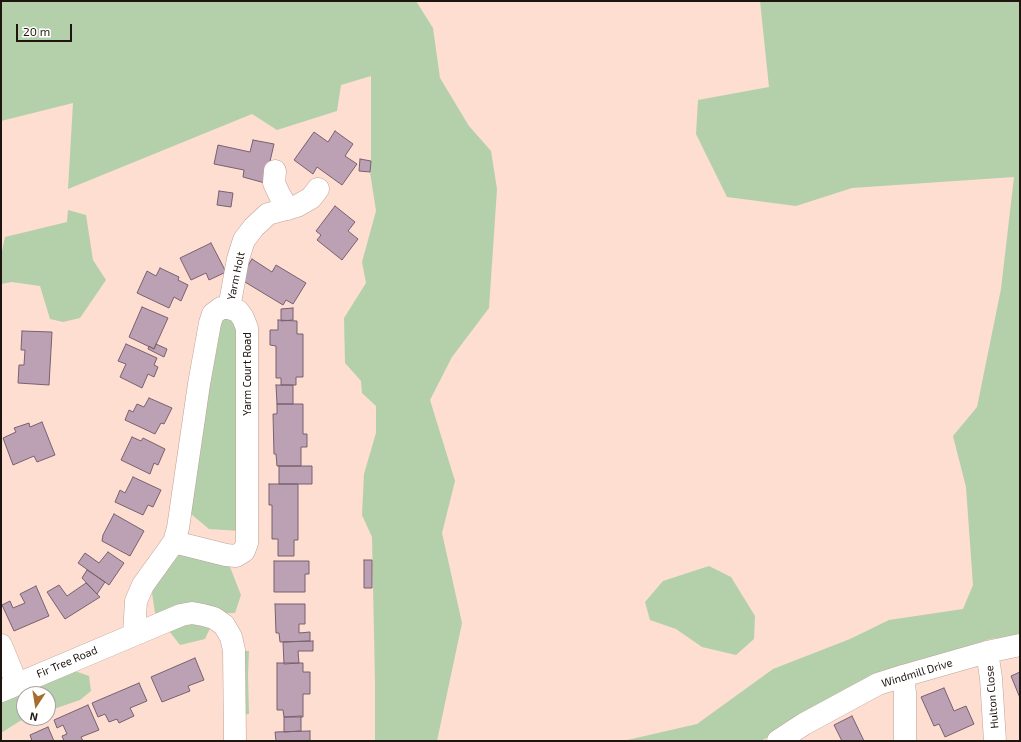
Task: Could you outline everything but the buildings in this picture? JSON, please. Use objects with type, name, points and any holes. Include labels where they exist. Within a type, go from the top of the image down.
[{"type":"street","points":[[275,171],[274,183],[288,209]]},
{"type":"street","name":"Yarm Holt","points":[[229,308],[238,259],[244,240],[254,226],[268,214],[297,206],[311,198],[318,189]]},
{"type":"street","points":[[229,308],[221,308],[213,314],[210,323],[199,384],[178,528],[174,542],[143,585],[136,601],[134,634],[181,615],[192,613],[214,618],[224,625],[234,650],[235,741]]},
{"type":"street","name":"Yarm Court Road","points":[[174,542],[226,555],[236,556],[244,551],[248,543],[247,328],[238,311],[229,308]]},
{"type":"street","name":"Fir Tree Road","points":[[9,687],[134,634]]},
{"type":"street","points":[[1,645],[9,687]]},
{"type":"street","name":"Windmill Drive","points":[[778,741],[807,733],[878,684],[987,652],[1020,645]]},
{"type":"street","name":"Hulton Close","points":[[987,652],[991,678],[995,741]]},
{"type":"street","points":[[903,676],[905,693],[905,741]]},
{"type":"green space","points":[[1,1],[416,1],[433,28],[440,78],[469,126],[491,151],[497,189],[489,308],[452,357],[430,400],[455,481],[442,533],[462,623],[437,741],[375,741],[372,537],[362,515],[364,474],[376,433],[376,406],[362,393],[361,381],[345,363],[344,318],[366,283],[362,262],[376,211],[370,172],[371,76],[341,85],[337,111],[277,130],[252,114],[68,189],[73,103],[1,121]]},
{"type":"green space","points":[[760,1],[1020,1],[1020,635],[990,639],[914,664],[820,707],[761,741],[623,741],[697,724],[773,669],[850,639],[889,620],[963,609],[973,585],[966,487],[953,436],[977,407],[1001,289],[1014,177],[852,188],[796,206],[727,197],[696,134],[698,100],[769,87]]},
{"type":"green space","points":[[68,210],[86,215],[93,260],[106,280],[80,318],[63,322],[50,319],[40,286],[12,282],[1,284],[1,256],[5,237],[67,222]]},
{"type":"green space","points":[[227,315],[254,323],[255,532],[209,529],[191,514],[217,323]]},
{"type":"green space","points":[[176,554],[206,556],[230,567],[241,595],[235,613],[217,613],[205,639],[180,645],[155,613],[152,593],[161,574]]},
{"type":"green space","points":[[709,566],[731,577],[755,616],[754,639],[736,655],[702,647],[676,629],[650,620],[645,602],[663,581]]},
{"type":"green space","points":[[243,651],[249,651],[249,714],[240,715]]},
{"type":"green space","points":[[72,670],[89,676],[91,691],[80,700],[56,708],[56,686],[35,686]]},
{"type":"green space","points":[[16,694],[16,724],[1,733],[1,701]]}]
